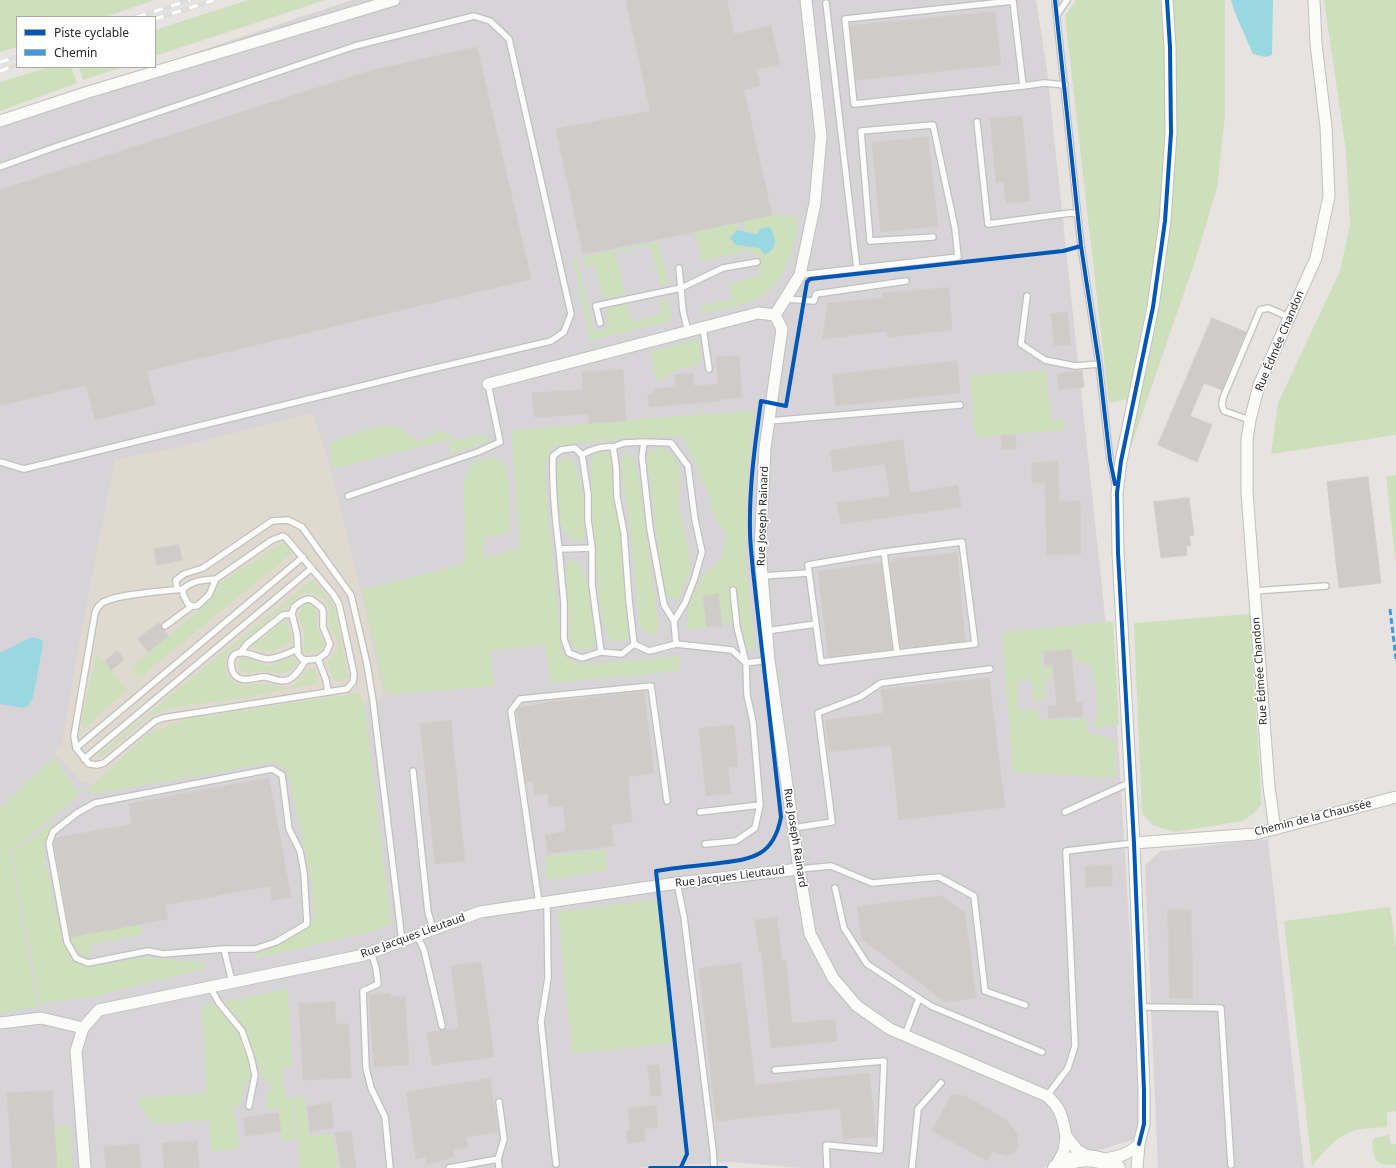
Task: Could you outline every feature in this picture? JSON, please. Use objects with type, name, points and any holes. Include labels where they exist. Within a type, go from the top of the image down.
[{"type":"street","points":[[0,121],[86,93],[394,0]]},
{"type":"street","points":[[488,384],[758,313],[775,315],[800,275],[815,202],[821,136],[806,0]]},
{"type":"street","points":[[1137,1168],[1139,1144],[1144,1124],[1144,1090],[1134,843],[1118,553],[1117,493],[1123,447],[1153,307],[1165,221],[1171,133],[1170,47],[1166,0]]},
{"type":"street","name":"Rue Édmée Chandon","points":[[1275,829],[1269,787],[1254,591],[1247,492],[1247,440],[1250,420],[1259,386],[1316,258],[1329,196],[1326,127],[1316,44],[1314,0]]},
{"type":"street","name":"Rue Joseph Rainard","points":[[775,315],[782,329],[765,448],[760,550],[769,660],[799,869],[810,934],[833,978],[857,1006],[890,1029],[1047,1096],[1055,1103],[1062,1116],[1066,1136]]},
{"type":"street","name":"Chemin de la Chaussée","points":[[1134,843],[1255,834],[1396,797]]},
{"type":"street","name":"Rue Jacques Lieutaud","points":[[85,1168],[76,1051],[83,1028],[99,1010],[364,955],[480,912],[677,883],[799,869]]},
{"type":"street","points":[[0,1024],[41,1018],[83,1028]]},
{"type":"street","points":[[1066,1136],[1077,1150],[1117,1168]]},
{"type":"street","points":[[1055,1168],[1064,1151],[1066,1136]]},
{"type":"street","points":[[1055,1168],[1072,1160],[1082,1158],[1096,1159],[1116,1157],[1132,1152],[1139,1144]]},
{"type":"lane","points":[[1055,0],[1065,85],[1080,246],[1098,364],[1110,460],[1117,493]]},
{"type":"lane","points":[[1057,15],[1067,0]]},
{"type":"lane","points":[[1023,86],[1013,1],[845,20],[854,104],[1023,86],[1044,83],[1065,85]]},
{"type":"lane","points":[[826,3],[857,269]]},
{"type":"lane","points":[[0,168],[55,147],[355,46],[474,16],[490,21],[509,39],[571,314],[564,332],[551,341],[24,469],[0,462]]},
{"type":"lane","points":[[977,122],[988,224],[1070,213],[1078,214]]},
{"type":"lane","points":[[800,275],[958,258],[955,228],[933,125],[861,131],[870,242],[933,237]]},
{"type":"lane","points":[[600,323],[596,306],[681,288],[723,268],[757,262]]},
{"type":"lane","points":[[679,268],[683,311],[688,332]]},
{"type":"lane","points":[[785,299],[814,301],[816,294],[906,281]]},
{"type":"lane","points":[[1027,296],[1021,344],[1045,360],[1076,366],[1098,364]]},
{"type":"lane","points":[[1250,420],[1224,411],[1222,405],[1223,398],[1260,310],[1268,308],[1289,317]]},
{"type":"lane","points":[[702,328],[709,369]]},
{"type":"lane","points":[[348,496],[478,452],[500,442],[488,384]]},
{"type":"lane","points":[[769,421],[960,406]]},
{"type":"lane","points":[[644,442],[642,457],[650,529],[664,605],[674,621],[676,644]]},
{"type":"lane","points":[[582,455],[592,449],[605,446],[613,447],[624,443],[671,443],[688,466],[695,520],[702,552],[694,580],[685,603],[674,621]]},
{"type":"lane","points":[[613,447],[616,466],[617,497],[624,533],[628,600],[634,644]]},
{"type":"lane","points":[[601,652],[592,585],[592,548],[588,520],[588,494],[582,455],[575,448],[561,450],[553,456],[552,480],[564,603],[564,639],[569,653],[582,658],[601,652],[622,654],[634,644]]},
{"type":"lane","points":[[192,606],[188,604],[176,580],[184,574],[203,568],[272,521],[288,520],[302,527],[351,595],[367,664],[373,701],[402,942]]},
{"type":"lane","points":[[283,536],[286,538],[303,557],[333,594],[338,604],[354,674],[353,682],[347,689],[163,718],[155,721],[104,763],[93,765],[84,759],[76,748],[74,736],[95,613],[101,604],[112,598],[180,589],[189,584],[203,580],[216,579],[278,537],[283,536]]},
{"type":"lane","points":[[962,542],[975,644],[821,662],[808,564],[884,552],[962,542]]},
{"type":"lane","points":[[559,549],[592,548]]},
{"type":"lane","points":[[884,552],[897,653]]},
{"type":"lane","points":[[76,748],[303,557]]},
{"type":"lane","points":[[84,759],[312,568]]},
{"type":"lane","points":[[762,576],[808,573]]},
{"type":"lane","points":[[165,626],[192,606],[202,603],[209,595],[216,579]]},
{"type":"lane","points":[[1254,591],[1326,586]]},
{"type":"lane","points":[[705,844],[736,841],[755,828],[760,805],[753,722],[747,695],[746,663],[737,627],[733,590]]},
{"type":"lane","points":[[305,600],[312,600],[321,607],[323,611],[323,627],[330,644],[326,653],[318,659],[306,660],[299,656],[297,635],[292,614],[294,607],[305,600]]},
{"type":"lane","points":[[292,614],[283,615],[247,644],[240,653],[234,656],[231,664],[234,674],[243,679],[264,677],[286,680],[296,675],[306,660]]},
{"type":"lane","points":[[766,631],[816,624]]},
{"type":"lane","points":[[634,644],[649,651],[676,644],[732,650],[746,663]]},
{"type":"lane","points":[[240,653],[249,653],[266,659],[277,657],[298,649]]},
{"type":"lane","points":[[318,659],[328,692]]},
{"type":"lane","points":[[746,663],[769,660]]},
{"type":"lane","points":[[793,828],[832,822],[818,712],[860,697],[881,683],[990,669]]},
{"type":"lane","points":[[556,1164],[541,1022],[548,978],[543,903],[511,711],[520,699],[651,686],[667,801]]},
{"type":"lane","points":[[272,769],[282,775],[289,829],[300,851],[304,873],[307,924],[276,942],[255,949],[224,949],[163,954],[148,951],[88,963],[76,958],[67,942],[49,843],[53,832],[77,812],[95,803],[272,769]]},
{"type":"lane","points":[[413,771],[428,912],[433,929]]},
{"type":"lane","points":[[1064,812],[1131,782]]},
{"type":"lane","points":[[700,812],[760,805]]},
{"type":"lane","points":[[1047,1096],[1068,1068],[1075,1046],[1066,851],[1134,843]]},
{"type":"lane","points":[[799,869],[831,866],[872,883],[939,877],[974,896],[985,992],[1025,1005]]},
{"type":"lane","points":[[677,883],[684,917],[714,1150],[714,1168]]},
{"type":"lane","points":[[835,888],[844,928],[867,964],[931,1006],[1042,1052]]},
{"type":"lane","points":[[417,935],[424,950],[442,1026]]},
{"type":"lane","points":[[224,949],[232,982]]},
{"type":"lane","points":[[371,952],[376,968],[378,984],[363,991],[366,1068],[371,1088],[385,1117],[390,1168]]},
{"type":"lane","points":[[210,987],[219,1003],[242,1031],[251,1057],[255,1076],[249,1106]]},
{"type":"lane","points":[[905,1035],[919,998]]},
{"type":"lane","points":[[1141,1007],[1221,1008],[1231,1165]]},
{"type":"lane","points":[[775,1070],[884,1061],[880,1150],[826,1145],[827,1168]]},
{"type":"lane","points":[[912,1168],[918,1109],[941,1082]]},
{"type":"lane","points":[[499,1102],[504,1139],[498,1159],[499,1168]]},
{"type":"lane","points":[[449,1168],[498,1159]]},
{"type":"shaded area","points":[[352,0],[1036,0],[1047,70],[1118,739],[1142,1137],[1042,1168],[801,1168],[729,1162],[635,1168],[0,1168],[0,117],[148,68],[156,68],[156,66]]},
{"type":"shaded area","points":[[312,413],[331,469],[364,604],[384,696],[380,700],[344,707],[95,785],[82,782],[55,753],[61,746],[86,606],[115,459],[176,448]]},
{"type":"shaded area","points":[[1268,839],[1304,1168],[1158,1168],[1145,866],[1160,851]]},
{"type":"green space","points":[[0,0],[155,0],[108,16],[16,16],[16,47],[0,52]]},
{"type":"green space","points":[[248,0],[325,0],[156,56],[156,30]]},
{"type":"green space","points":[[1076,0],[1160,0],[1164,50],[1166,116],[1157,233],[1142,333],[1128,399],[1109,403],[1065,16]]},
{"type":"green space","points":[[1171,0],[1225,0],[1225,115],[1217,188],[1195,261],[1127,458],[1170,223]]},
{"type":"green space","points":[[1324,0],[1396,0],[1396,435],[1271,454],[1278,403],[1340,271],[1350,225],[1346,151]]},
{"type":"green space","points":[[47,68],[71,68],[77,83],[0,111],[0,82]]},
{"type":"green space","points":[[79,68],[120,68],[83,80]]},
{"type":"green space","points":[[772,215],[799,217],[791,254],[773,286],[753,301],[702,313],[701,306],[732,299],[728,284],[760,276],[755,252],[747,253],[747,247],[759,248],[765,254],[772,251],[775,243],[757,234],[745,232],[743,221]]},
{"type":"green space","points":[[737,222],[737,230],[730,238],[736,245],[743,246],[744,252],[701,261],[695,232]]},
{"type":"green space","points":[[658,242],[668,284],[660,286],[651,246],[615,253],[625,294],[606,298],[602,295],[595,264],[584,267],[583,257]]},
{"type":"green space","points":[[577,258],[594,332],[609,328],[606,313],[612,308],[627,304],[632,322],[662,314],[658,300],[668,298],[672,321],[590,340],[573,260]]},
{"type":"green space","points":[[699,339],[701,358],[696,365],[676,370],[657,382],[650,352]]},
{"type":"green space","points":[[1046,370],[1051,420],[1063,419],[1065,430],[977,437],[973,419],[969,376]]},
{"type":"green space","points":[[755,411],[748,469],[745,556],[755,650],[747,649],[741,619],[732,621],[722,626],[718,594],[704,596],[707,627],[686,629],[688,611],[694,593],[704,575],[722,557],[727,533],[715,520],[708,493],[683,437],[617,439],[584,443],[552,447],[545,465],[548,512],[562,654],[579,665],[679,656],[679,671],[551,683],[545,645],[490,650],[494,686],[386,695],[362,590],[465,564],[464,480],[472,463],[496,457],[505,466],[509,496],[510,529],[504,534],[485,537],[483,546],[485,558],[520,549],[511,431],[639,419]]},
{"type":"green space","points":[[379,426],[399,428],[419,442],[438,431],[457,438],[333,469],[330,444],[334,441]]},
{"type":"green space","points":[[473,436],[490,436],[488,441],[450,455],[449,442]]},
{"type":"green space","points":[[660,448],[670,452],[680,469],[678,508],[687,539],[691,570],[678,600],[665,596],[649,472],[646,461],[651,450]]},
{"type":"green space","points":[[605,452],[612,456],[615,503],[622,541],[628,639],[618,642],[609,639],[604,626],[599,597],[593,531],[591,461],[593,455]]},
{"type":"green space","points":[[626,452],[632,456],[638,475],[659,628],[653,635],[645,633],[639,624],[632,540],[622,476],[621,458]]},
{"type":"green space","points":[[565,457],[574,462],[584,502],[584,538],[576,542],[567,535],[561,525],[555,477],[557,464]]},
{"type":"green space","points":[[1396,475],[1396,564],[1386,477]]},
{"type":"green space","points":[[284,542],[292,553],[139,678],[130,668],[211,600],[217,585]]},
{"type":"green space","points":[[570,558],[578,562],[589,588],[591,615],[596,642],[589,649],[577,650],[570,643],[568,590],[565,571]]},
{"type":"green space","points":[[313,579],[331,601],[334,609],[348,677],[341,681],[334,680],[327,663],[336,652],[338,643],[330,627],[330,611],[326,601],[319,596],[303,593],[228,654],[225,660],[226,675],[234,682],[241,685],[267,684],[287,687],[294,685],[309,669],[315,670],[318,679],[316,684],[246,697],[166,709],[148,717],[100,758],[98,755]]},
{"type":"green space","points":[[306,605],[312,606],[316,612],[317,629],[324,645],[321,650],[308,654],[304,651],[304,630],[299,618],[299,612]]},
{"type":"green space","points":[[1250,614],[1261,805],[1254,813],[1243,821],[1174,832],[1153,825],[1142,814],[1134,623]]},
{"type":"green space","points":[[285,618],[291,636],[290,642],[271,651],[262,650],[250,645],[266,636]]},
{"type":"green space","points":[[1113,621],[1119,725],[1102,726],[1098,731],[1095,726],[1098,703],[1095,680],[1091,665],[1074,660],[1072,648],[1041,653],[1042,668],[1053,667],[1052,678],[1044,680],[1045,701],[1034,702],[1032,679],[1017,680],[1018,710],[1039,710],[1039,720],[1086,719],[1088,734],[1115,739],[1116,778],[1013,772],[1002,633]]},
{"type":"green space","points":[[97,653],[127,690],[84,728],[81,724]]},
{"type":"green space","points":[[245,657],[263,665],[270,666],[292,657],[297,659],[297,663],[290,670],[282,673],[261,671],[249,674],[240,670],[238,665],[241,658]]},
{"type":"green space","points":[[359,693],[365,708],[391,924],[364,934],[256,958],[256,954],[300,933],[314,917],[312,883],[287,770],[274,762],[95,794],[86,791],[148,734],[187,719]]},
{"type":"green space","points":[[54,757],[79,795],[10,852],[38,1007],[0,1013],[0,808]]},
{"type":"green space","points":[[55,820],[43,847],[62,941],[72,960],[83,965],[95,966],[149,957],[183,962],[204,962],[206,968],[94,997],[40,1003],[12,853]]},
{"type":"green space","points":[[607,849],[606,870],[547,880],[545,857]]},
{"type":"green space","points":[[658,900],[673,1043],[572,1053],[558,912]]},
{"type":"green space","points":[[1390,907],[1396,949],[1396,1111],[1387,1112],[1387,1127],[1368,1128],[1349,1132],[1326,1150],[1312,1166],[1284,921]]},
{"type":"green space","points":[[140,924],[142,935],[91,945],[91,957],[80,954],[72,945],[70,937]]},
{"type":"green space","points":[[288,989],[292,1066],[281,1068],[285,1097],[294,1099],[296,1138],[282,1141],[279,1109],[266,1109],[266,1096],[271,1089],[270,1081],[263,1079],[246,1029],[234,1014],[222,1003]]},
{"type":"green space","points":[[213,1003],[237,1029],[244,1041],[249,1060],[250,1076],[242,1090],[241,1105],[232,1106],[240,1148],[212,1152],[209,1120],[153,1124],[136,1098],[207,1093],[201,1006]]},
{"type":"green space","points":[[304,1096],[309,1137],[332,1134],[338,1168],[299,1168],[295,1097]]},
{"type":"green space","points":[[69,1126],[72,1168],[57,1168],[55,1127]]},
{"type":"green space","points":[[1389,1135],[1391,1145],[1396,1144],[1396,1165],[1380,1163],[1377,1161],[1373,1153],[1372,1141],[1375,1138]]},
{"type":"water","points":[[1231,0],[1273,0],[1272,55],[1265,57],[1253,54],[1235,13]]},
{"type":"water","points":[[770,227],[774,235],[775,242],[773,249],[765,255],[759,248],[736,245],[730,238],[737,230],[757,234],[761,228]]},
{"type":"water","points":[[32,637],[42,640],[43,644],[33,698],[28,706],[24,708],[0,704],[0,653]]},
{"type":"building","points":[[626,0],[727,0],[734,34],[771,26],[780,64],[756,69],[760,86],[744,90],[772,215],[583,254],[556,129],[650,111]]},
{"type":"building","points":[[995,12],[1001,65],[856,80],[850,26]]},
{"type":"building","points":[[477,47],[531,279],[147,371],[155,405],[95,420],[86,385],[0,406],[0,190],[369,71]]},
{"type":"building","points":[[1022,116],[1030,201],[1006,203],[1004,182],[996,183],[990,119]]},
{"type":"building","points":[[928,137],[938,226],[881,232],[872,143]]},
{"type":"building","points":[[949,288],[952,330],[888,337],[886,331],[822,339],[828,303],[883,298],[883,293]]},
{"type":"building","points":[[1067,312],[1071,344],[1055,346],[1051,314]]},
{"type":"building","points":[[1212,318],[1246,332],[1222,390],[1204,383],[1190,416],[1212,425],[1197,462],[1158,445]]},
{"type":"building","points":[[739,356],[742,397],[720,399],[720,401],[649,407],[648,394],[653,394],[653,389],[676,387],[675,375],[693,373],[694,386],[718,384],[716,357]]},
{"type":"building","points":[[957,361],[960,393],[836,406],[832,375]]},
{"type":"building","points":[[623,370],[626,421],[589,423],[589,414],[534,417],[532,393],[583,390],[582,372]]},
{"type":"building","points":[[1082,371],[1084,387],[1059,390],[1057,374]]},
{"type":"building","points":[[1015,435],[1016,448],[1002,449],[1001,436]]},
{"type":"building","points":[[903,440],[910,493],[958,485],[961,507],[841,524],[837,503],[890,496],[885,464],[833,472],[830,451]]},
{"type":"building","points":[[1058,462],[1059,501],[1080,501],[1081,554],[1047,555],[1045,483],[1032,483],[1032,463]]},
{"type":"building","points":[[1368,477],[1381,583],[1339,588],[1327,482]]},
{"type":"building","points":[[1189,498],[1194,535],[1189,536],[1191,545],[1186,546],[1187,555],[1161,558],[1154,502]]},
{"type":"building","points":[[179,545],[182,560],[157,565],[154,549]]},
{"type":"building","points":[[957,553],[965,641],[901,648],[890,562],[894,561],[894,559]]},
{"type":"building","points":[[881,563],[892,649],[828,656],[818,572]]},
{"type":"building","points":[[718,594],[722,626],[707,627],[703,596]]},
{"type":"building","points":[[159,623],[168,636],[148,652],[138,639]]},
{"type":"building","points":[[1071,650],[1076,703],[1082,702],[1083,716],[1049,718],[1048,706],[1057,706],[1053,664],[1045,665],[1044,652]]},
{"type":"building","points":[[118,651],[124,660],[111,670],[105,661]]},
{"type":"building","points":[[989,678],[1005,807],[899,820],[891,745],[829,752],[825,720],[884,713],[881,690]]},
{"type":"building","points":[[644,692],[654,773],[628,777],[632,822],[611,825],[614,846],[548,853],[545,835],[566,831],[563,805],[549,807],[548,793],[534,795],[533,781],[526,782],[517,711],[519,708],[550,702]]},
{"type":"building","points":[[451,721],[465,861],[435,864],[420,724]]},
{"type":"building","points":[[734,725],[738,767],[728,767],[731,793],[706,796],[699,729]]},
{"type":"building","points":[[269,778],[291,897],[272,901],[270,886],[165,905],[168,919],[71,937],[54,842],[55,838],[132,824],[129,804]]},
{"type":"building","points":[[1112,865],[1112,886],[1086,887],[1085,867]]},
{"type":"building","points":[[942,896],[965,913],[976,998],[945,1002],[862,939],[857,907]]},
{"type":"building","points":[[1168,910],[1191,910],[1193,998],[1170,998]]},
{"type":"building","points":[[777,918],[782,960],[786,960],[792,1024],[835,1019],[837,1041],[771,1048],[761,951],[759,952],[755,920]]},
{"type":"building","points":[[481,962],[494,1057],[432,1065],[427,1033],[459,1028],[451,966]]},
{"type":"building","points":[[741,963],[755,1085],[869,1073],[876,1136],[843,1139],[840,1108],[716,1121],[699,969]]},
{"type":"building","points":[[390,994],[390,997],[405,996],[409,1065],[374,1067],[369,995]]},
{"type":"building","points":[[335,1002],[336,1024],[349,1024],[351,1078],[303,1080],[299,1004]]},
{"type":"building","points":[[648,1065],[659,1065],[662,1096],[651,1096]]},
{"type":"building","points":[[490,1079],[498,1132],[466,1137],[468,1147],[453,1150],[454,1157],[427,1165],[426,1157],[416,1159],[406,1092]]},
{"type":"building","points":[[52,1091],[57,1168],[12,1168],[7,1093]]},
{"type":"building","points":[[952,1094],[965,1096],[1006,1119],[1017,1134],[1018,1147],[1015,1152],[1006,1156],[992,1151],[988,1161],[932,1131]]},
{"type":"building","points":[[331,1103],[334,1128],[310,1131],[307,1107]]},
{"type":"building","points":[[656,1106],[658,1127],[645,1129],[645,1141],[628,1143],[626,1130],[630,1130],[628,1108]]},
{"type":"building","points":[[278,1113],[281,1131],[246,1136],[243,1118]]},
{"type":"building","points":[[351,1131],[356,1168],[341,1168],[335,1133]]},
{"type":"building","points":[[197,1141],[199,1168],[164,1168],[162,1143]]},
{"type":"building","points":[[139,1144],[141,1168],[106,1168],[104,1147]]},
{"type":"railway","points":[[140,16],[190,0]]},
{"type":"railway","points":[[156,19],[214,0]]},
{"type":"railway","points":[[0,62],[16,57]]},
{"type":"railway","points":[[0,71],[16,65]]},
{"type":"marked path","points":[[1390,609],[1396,659]]},
{"type":"cycle path","points":[[1055,0],[1081,246],[1099,364],[1110,460],[1115,484]]},
{"type":"cycle path","points":[[1139,1144],[1144,1124],[1144,1090],[1134,843],[1118,553],[1117,493],[1121,461],[1153,307],[1165,221],[1171,133],[1170,47],[1167,0]]},
{"type":"cycle path","points":[[681,1167],[687,1154],[656,871],[737,861],[757,855],[772,842],[781,817],[753,571],[750,536],[750,498],[761,401],[786,406],[807,282],[810,279],[1063,251],[1081,246]]},
{"type":"cycle path","points":[[650,1168],[726,1168]]}]
